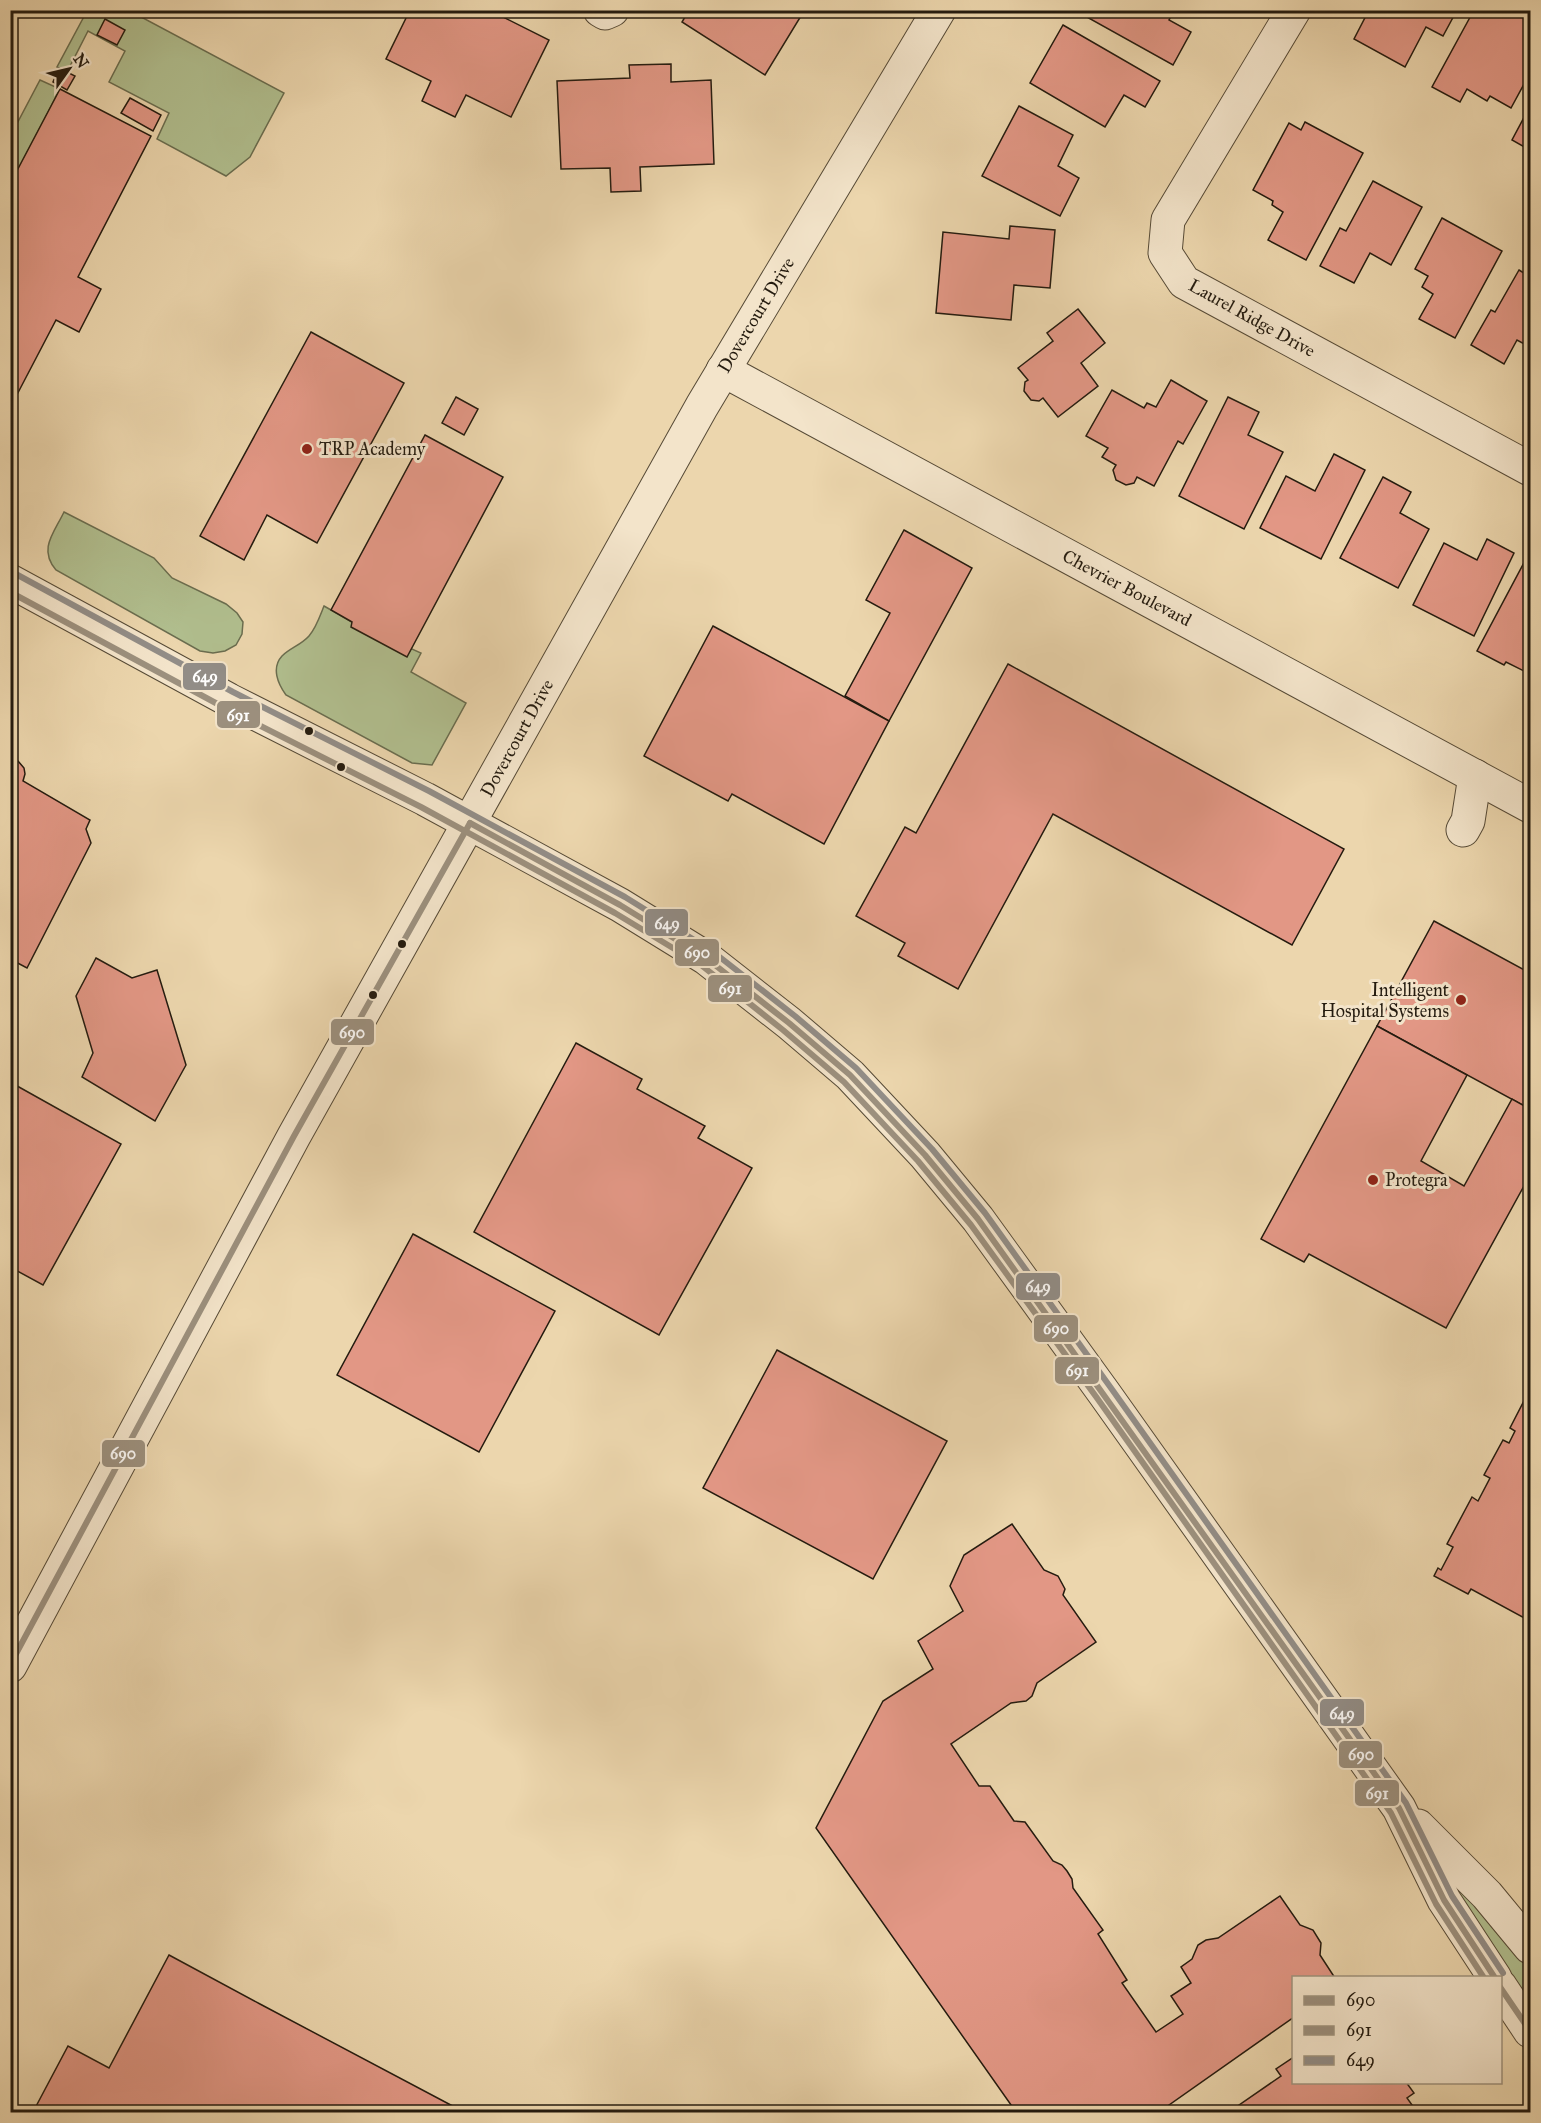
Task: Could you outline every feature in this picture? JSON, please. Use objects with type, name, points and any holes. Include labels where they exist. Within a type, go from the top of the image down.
[{"type":"street","points":[[600,10],[605,13],[612,10]]},
{"type":"street","name":"Dovercourt Drive","points":[[10,1666],[294,1136],[723,370],[939,10]]},
{"type":"street","name":"Laurel Ridge Drive","points":[[1294,10],[1168,220],[1165,253],[1184,282],[1530,469]]},
{"type":"street","name":"Chevrier Boulevard","points":[[723,370],[1530,806]]},
{"type":"street","points":[[10,581],[229,700],[470,823],[620,905],[706,958],[789,1023],[850,1075],[925,1155],[978,1219],[1399,1808],[1444,1900],[1494,1976]]},
{"type":"street","points":[[1463,830],[1468,821],[1474,776]]},
{"type":"street","points":[[1399,1808],[1487,1895],[1530,1947]]},
{"type":"street","points":[[1502,1989],[1530,2031]]},
{"type":"green space","points":[[87,11],[130,11],[284,93],[250,157],[226,176],[157,139],[169,113],[109,82],[125,51],[88,31],[67,72],[57,67]]},
{"type":"green space","points":[[40,80],[60,89],[11,184],[11,135]]},
{"type":"green space","points":[[64,512],[154,558],[172,578],[226,604],[237,613],[243,622],[242,634],[236,645],[225,651],[213,653],[200,651],[56,570],[48,555],[48,548],[52,534]]},
{"type":"green space","points":[[324,606],[352,622],[421,653],[411,672],[466,703],[432,765],[412,763],[286,695],[277,676],[279,661],[285,653],[309,636]]},
{"type":"green space","points":[[1399,1808],[1530,1947],[1530,2031],[1502,1983],[1502,1976],[1498,1976]]},
{"type":"building","points":[[410,10],[489,10],[549,40],[511,117],[466,95],[455,117],[422,101],[431,81],[386,59]]},
{"type":"building","points":[[689,10],[804,11],[765,75],[682,22]]},
{"type":"building","points":[[1174,10],[1169,20],[1191,32],[1173,65],[1076,11]]},
{"type":"building","points":[[1369,10],[1457,10],[1443,36],[1426,27],[1405,67],[1354,39]]},
{"type":"building","points":[[1474,10],[1511,10],[1530,21],[1530,73],[1511,108],[1490,96],[1487,101],[1467,89],[1460,102],[1432,87]]},
{"type":"building","points":[[105,19],[125,30],[117,45],[97,35]]},
{"type":"building","points":[[1063,25],[1160,81],[1145,107],[1124,95],[1105,127],[1030,83]]},
{"type":"building","points":[[671,64],[671,82],[711,80],[714,164],[640,167],[641,191],[611,192],[610,168],[561,169],[557,81],[630,78],[629,65]]},
{"type":"building","points":[[59,68],[75,76],[67,90],[53,82]]},
{"type":"building","points":[[60,89],[151,136],[78,277],[101,289],[79,332],[56,320],[10,408],[10,184]]},
{"type":"building","points":[[130,98],[161,115],[153,131],[121,113]]},
{"type":"building","points":[[1019,106],[1073,135],[1058,166],[1079,178],[1060,216],[982,176]]},
{"type":"building","points":[[1530,106],[1530,150],[1512,140]]},
{"type":"building","points":[[1305,122],[1363,153],[1306,260],[1268,240],[1283,212],[1272,205],[1273,201],[1253,190],[1289,123],[1301,130]]},
{"type":"building","points":[[1373,181],[1422,207],[1391,265],[1370,253],[1354,283],[1320,266],[1340,228],[1346,231]]},
{"type":"building","points":[[1442,218],[1502,251],[1455,338],[1419,319],[1433,294],[1422,287],[1428,276],[1415,269]]},
{"type":"building","points":[[1010,226],[1055,230],[1050,288],[1014,285],[1011,320],[936,313],[943,232],[1009,239]]},
{"type":"building","points":[[1519,270],[1530,277],[1530,347],[1517,340],[1504,364],[1471,345],[1491,310],[1495,312]]},
{"type":"building","points":[[1078,309],[1105,343],[1081,363],[1098,386],[1058,417],[1043,398],[1039,401],[1031,400],[1024,391],[1025,382],[1028,380],[1018,368],[1053,341],[1047,333]]},
{"type":"building","name":"TRP Academy","points":[[311,332],[404,383],[317,543],[267,515],[244,560],[200,536]]},
{"type":"building","points":[[1171,380],[1207,401],[1183,444],[1178,441],[1154,486],[1137,477],[1134,483],[1126,485],[1116,480],[1113,470],[1116,465],[1102,457],[1108,448],[1086,436],[1112,390],[1144,408],[1147,403],[1156,407]]},
{"type":"building","points":[[456,397],[478,409],[464,435],[442,423]]},
{"type":"building","points":[[1228,397],[1259,412],[1248,435],[1283,452],[1244,529],[1179,496]]},
{"type":"building","points":[[425,435],[503,477],[407,657],[351,627],[352,622],[331,610]]},
{"type":"building","points":[[1334,454],[1365,470],[1321,559],[1260,528],[1286,476],[1315,491]]},
{"type":"building","points":[[1383,477],[1411,492],[1400,513],[1429,529],[1398,588],[1340,558]]},
{"type":"building","points":[[904,530],[972,568],[889,721],[845,696],[890,613],[866,600]]},
{"type":"building","points":[[1487,539],[1514,553],[1474,636],[1413,605],[1444,543],[1477,560]]},
{"type":"building","points":[[1527,557],[1530,559],[1530,674],[1506,662],[1504,665],[1477,651]]},
{"type":"building","points":[[713,626],[889,721],[824,844],[732,794],[728,801],[644,756]]},
{"type":"building","points":[[1008,664],[1344,849],[1292,945],[1053,814],[958,989],[898,956],[905,943],[856,916],[905,827],[916,833]]},
{"type":"building","points":[[11,761],[18,761],[24,768],[23,781],[90,820],[86,829],[91,843],[27,968],[10,959]]},
{"type":"building","name":"Intelligent Hospital Systems","points":[[1434,921],[1530,973],[1530,1109],[1377,1026]]},
{"type":"building","points":[[96,958],[132,978],[157,970],[186,1065],[155,1121],[82,1077],[93,1053],[76,996]]},
{"type":"building","name":"Protegra","points":[[1377,1026],[1467,1075],[1421,1161],[1464,1186],[1512,1099],[1530,1109],[1530,1175],[1446,1328],[1309,1254],[1304,1262],[1261,1239]]},
{"type":"building","points":[[576,1043],[642,1079],[637,1089],[705,1126],[698,1138],[752,1168],[659,1335],[474,1232]]},
{"type":"building","points":[[10,1082],[121,1144],[43,1285],[10,1267]]},
{"type":"building","points":[[413,1234],[555,1311],[479,1452],[337,1375]]},
{"type":"building","points":[[777,1350],[947,1441],[873,1579],[703,1488]]},
{"type":"building","points":[[1530,1389],[1530,1621],[1471,1589],[1468,1594],[1434,1576],[1438,1568],[1441,1570],[1453,1547],[1447,1544],[1472,1497],[1478,1501],[1490,1478],[1484,1475],[1503,1440],[1509,1443],[1515,1431],[1510,1428]]},
{"type":"building","points":[[1012,1524],[1044,1570],[1058,1576],[1065,1589],[1063,1595],[1096,1642],[1037,1683],[1032,1696],[1026,1701],[1011,1703],[951,1744],[979,1786],[990,1786],[1014,1821],[1025,1822],[1053,1861],[1062,1865],[1067,1871],[1072,1879],[1073,1888],[1103,1930],[1098,1934],[1127,1980],[1122,1983],[1156,2032],[1183,2014],[1171,1996],[1191,1983],[1181,1967],[1192,1959],[1198,1945],[1206,1940],[1218,1938],[1280,1896],[1300,1925],[1313,1930],[1321,1943],[1320,1955],[1334,1976],[1292,1976],[1292,2018],[1159,2112],[1016,2112],[816,1828],[883,1701],[933,1669],[918,1641],[963,1611],[950,1586],[964,1555]]},
{"type":"building","points":[[169,1955],[464,2112],[33,2112],[68,2046],[109,2068]]},
{"type":"building","points":[[1292,2058],[1292,2084],[1407,2084],[1414,2093],[1407,2098],[1417,2112],[1229,2112],[1281,2076],[1276,2069]]},
{"type":"transit line","name":"649","points":[[14,573],[233,692],[429,791],[625,897],[712,951],[795,1016],[856,1068],[932,1149],[985,1213],[1111,1388],[1406,1803],[1452,1896],[1503,1973]]},
{"type":"transit line","name":"691","points":[[10,592],[225,708],[421,807],[615,913],[701,965],[844,1082],[918,1161],[971,1225],[1097,1398],[1391,1813],[1436,1904],[1483,1976]]},
{"type":"transit line","name":"690","points":[[470,823],[620,905],[706,958],[789,1023],[850,1075],[925,1155],[978,1219],[1399,1808],[1444,1900],[1494,1976]]},
{"type":"transit line","name":"690","points":[[10,1665],[294,1136],[470,823]]},
{"type":"transit line","name":"690","points":[[1502,1990],[1530,2031]]},
{"type":"place","name":"TRP Academy","points":[[307,449]]},
{"type":"place","name":"Intelligent Hospital Systems","points":[[1461,1000]]},
{"type":"place","name":"Protegra","points":[[1373,1180]]}]
